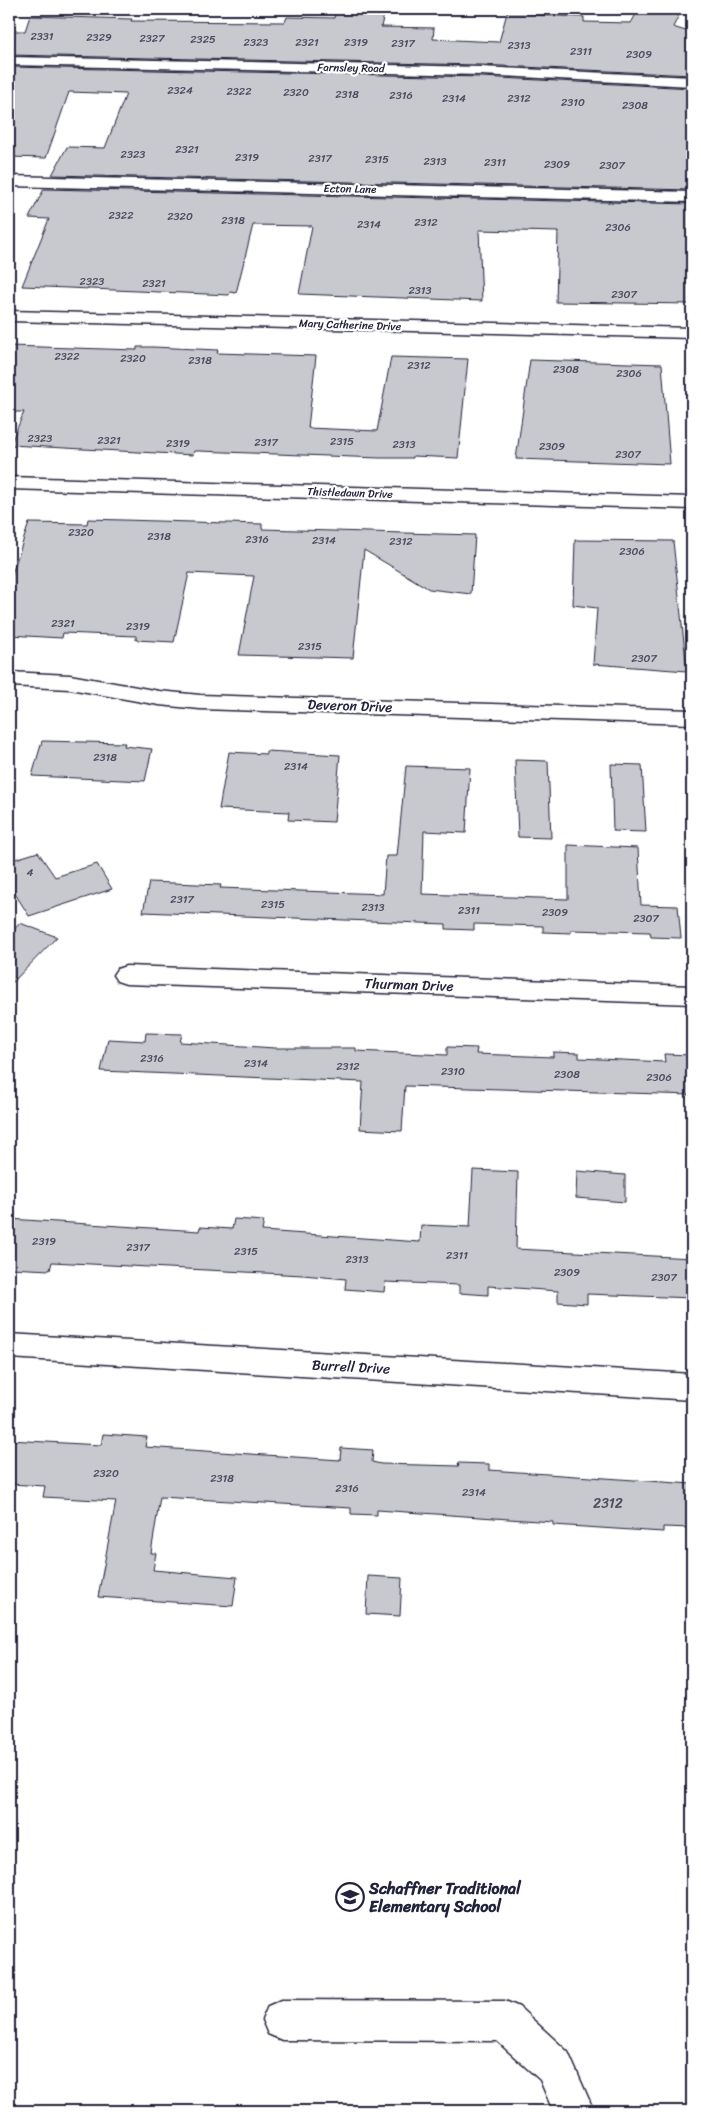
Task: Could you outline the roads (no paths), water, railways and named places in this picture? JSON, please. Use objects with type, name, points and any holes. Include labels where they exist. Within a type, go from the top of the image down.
[{"type":"street","name":"Farnsley Road","points":[[9,61],[481,71],[692,82]]},
{"type":"street","name":"Ecton Lane","points":[[9,180],[692,197]]},
{"type":"street","name":"Mary Catherine Drive","points":[[9,316],[692,334]]},
{"type":"street","name":"Thistledawn Drive","points":[[9,482],[692,503]]},
{"type":"street","name":"Deveron Drive","points":[[9,679],[70,682],[159,698],[200,702],[692,716]]},
{"type":"street","name":"Thurman Drive","points":[[126,975],[692,995]]},
{"type":"street","name":"Burrell Drive","points":[[9,1346],[692,1387]]},
{"type":"street","points":[[282,2020],[505,2021],[554,2066],[574,2111]]},
{"type":"place","name":"Schaffner Traditional Elementary School","points":[[350,1897]]}]
